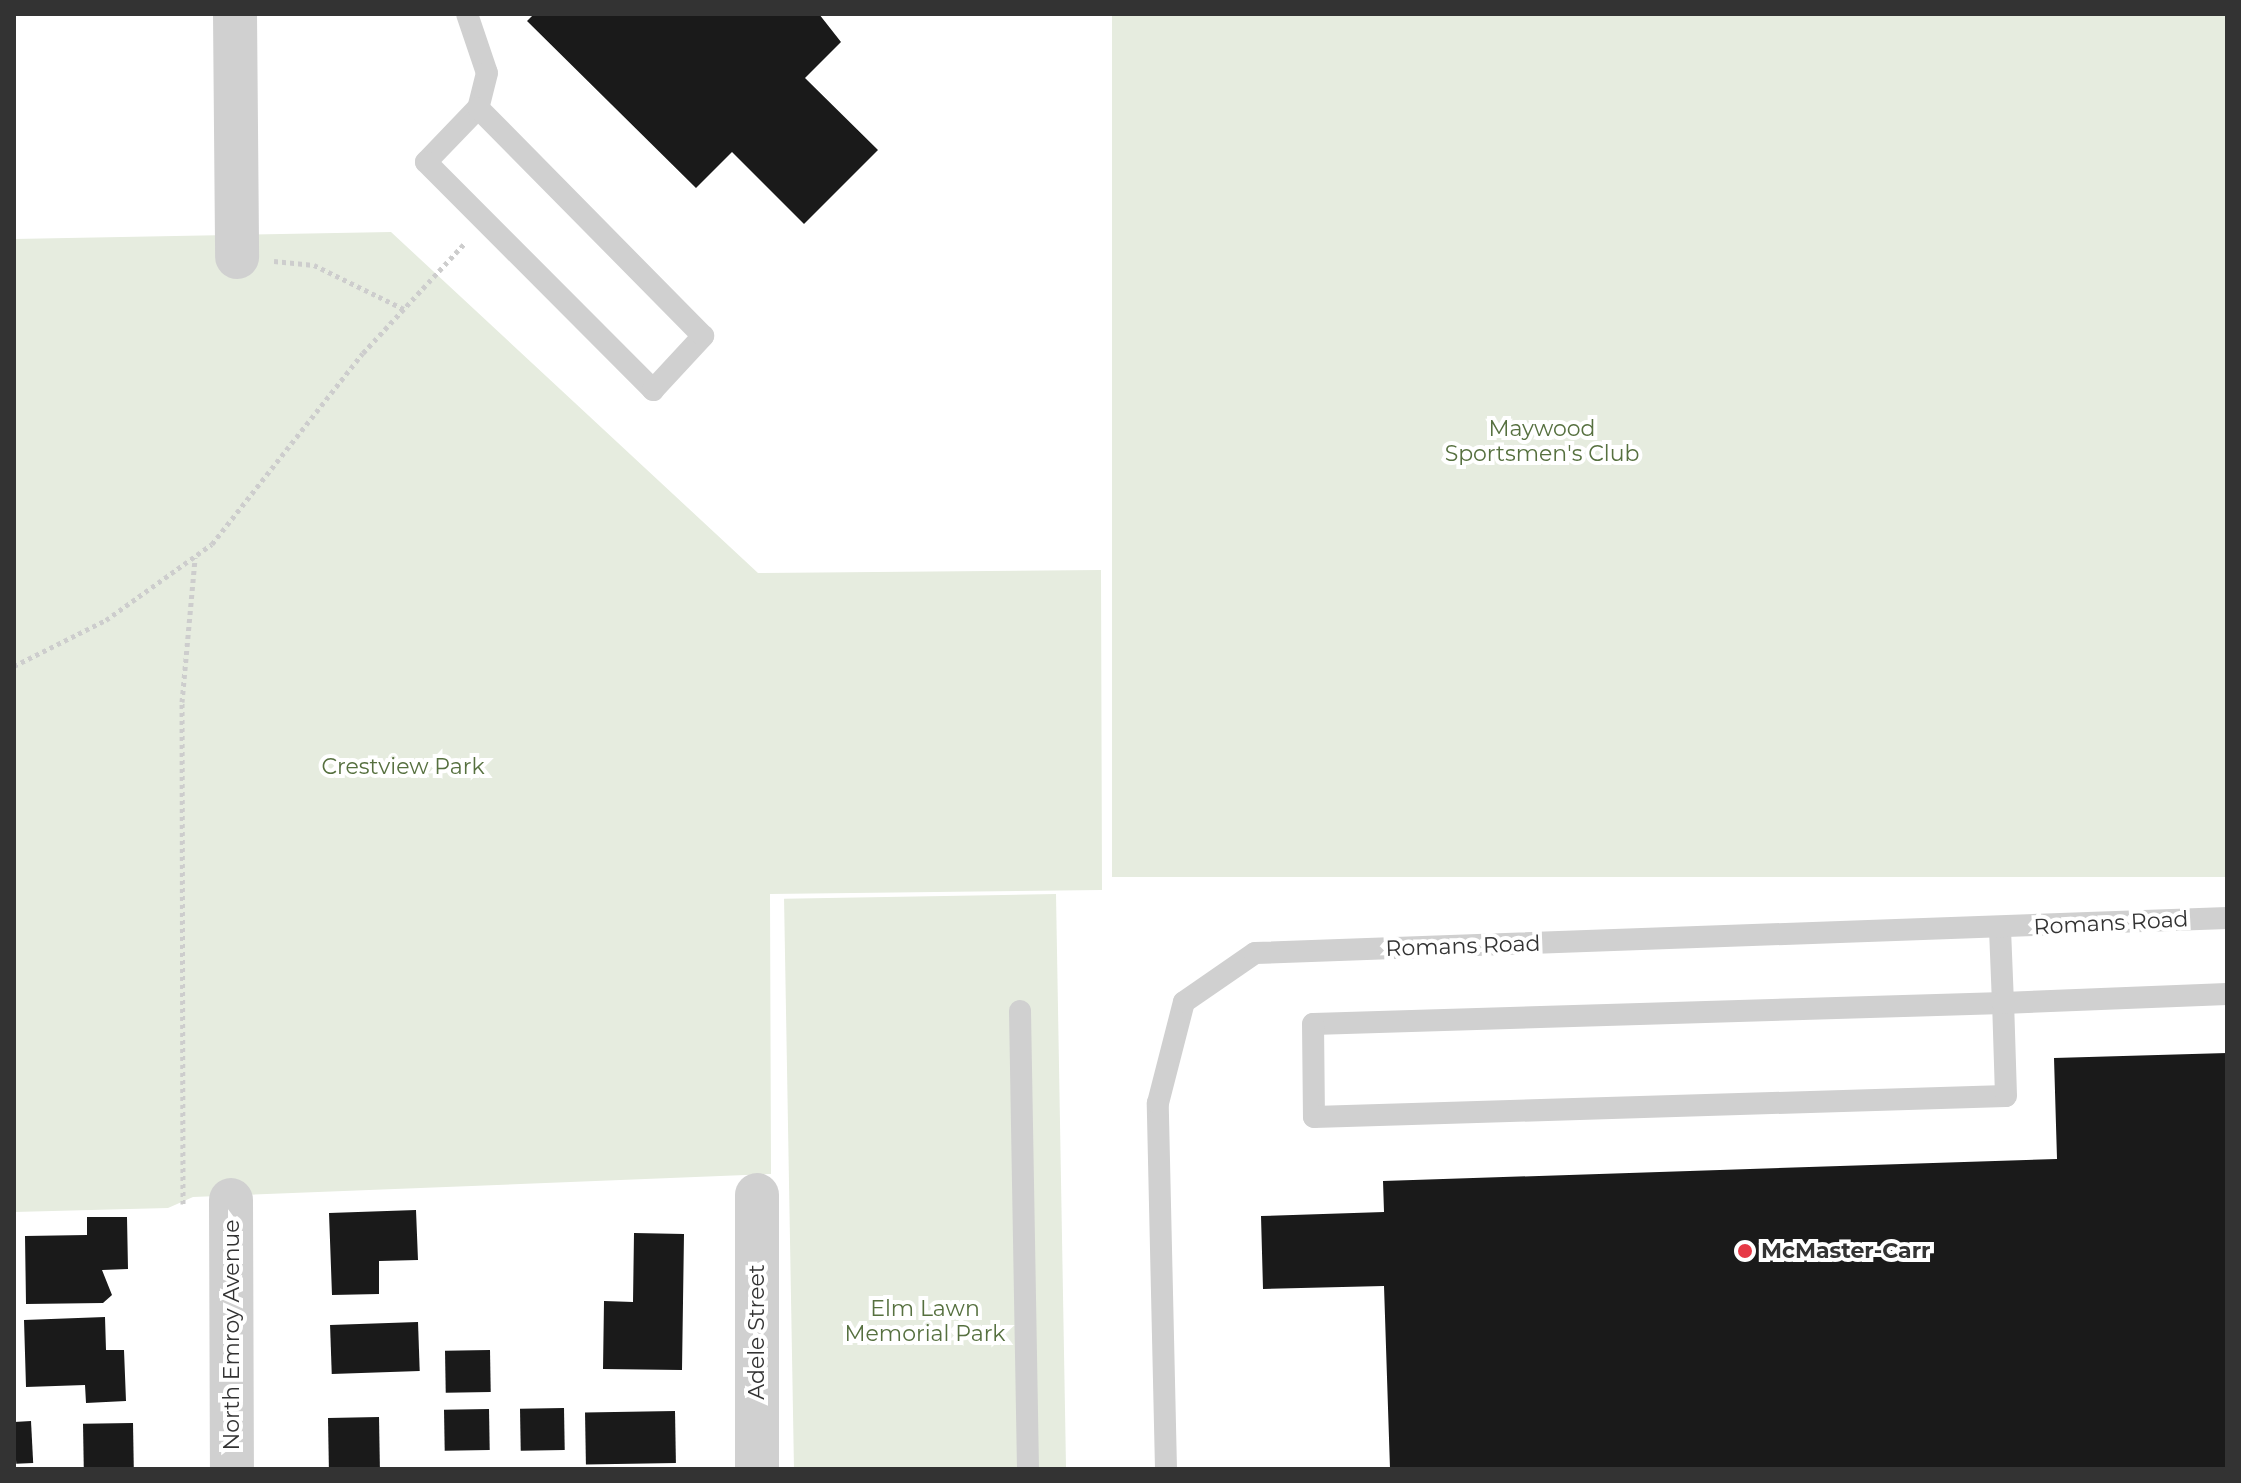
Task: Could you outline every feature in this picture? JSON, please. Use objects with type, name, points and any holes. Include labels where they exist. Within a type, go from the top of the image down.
[{"type":"street","points":[[235,14],[237,257]]},
{"type":"street","name":"Adele Street","points":[[757,1195],[757,1469]]},
{"type":"street","name":"North Emroy Avenue","points":[[231,1200],[232,1469]]},
{"type":"lane","points":[[467,14],[487,73],[478,108],[426,162],[653,390],[703,336],[478,108]]},
{"type":"lane","name":"Romans Road","points":[[1166,1469],[1158,1103],[1184,1002],[1255,953],[2000,929],[2227,918]]},
{"type":"lane","points":[[2000,929],[2003,1003],[2006,1096],[1314,1117],[1313,1024],[2003,1003],[2227,994]]},
{"type":"lane","points":[[1020,1011],[1028,1469]]},
{"type":"path","points":[[14,666],[106,620],[195,557],[404,309],[485,221]]},
{"type":"path","points":[[237,257],[314,265],[404,309]]},
{"type":"path","points":[[183,1204],[182,702],[195,557]]},
{"type":"green space","name":"Maywood Sportsmen's Club","points":[[1112,14],[2227,14],[2227,877],[1112,877]]},
{"type":"green space","name":"Crestview Park","points":[[391,232],[758,573],[1101,570],[1102,890],[770,894],[771,1174],[193,1197],[168,1208],[14,1212],[14,239]]},
{"type":"green space","name":"Elm Lawn Memorial Park","points":[[1056,894],[1066,1469],[794,1469],[784,899]]},
{"type":"building","points":[[534,14],[819,14],[841,42],[805,78],[878,150],[804,224],[732,152],[696,188],[527,21]]},
{"type":"building","name":"McMaster-Carr","points":[[2227,1053],[2227,1469],[1390,1469],[1384,1286],[1263,1289],[1261,1216],[1384,1212],[1383,1181],[2057,1159],[2054,1058]]},
{"type":"building","points":[[416,1210],[418,1260],[379,1261],[379,1294],[332,1295],[329,1213]]},
{"type":"building","points":[[87,1217],[127,1217],[128,1269],[102,1270],[112,1295],[103,1303],[26,1304],[25,1236],[87,1235]]},
{"type":"building","points":[[634,1233],[684,1234],[682,1370],[603,1369],[604,1301],[633,1302]]},
{"type":"building","points":[[105,1317],[106,1350],[124,1350],[126,1401],[86,1403],[85,1385],[26,1387],[24,1320]]},
{"type":"building","points":[[418,1322],[420,1371],[332,1374],[330,1325]]},
{"type":"building","points":[[490,1350],[491,1392],[446,1393],[445,1351]]},
{"type":"building","points":[[564,1408],[565,1450],[521,1451],[520,1409]]},
{"type":"building","points":[[489,1409],[490,1450],[445,1451],[444,1410]]},
{"type":"building","points":[[675,1411],[676,1463],[586,1465],[585,1413]]},
{"type":"building","points":[[379,1417],[380,1469],[329,1469],[328,1418]]},
{"type":"building","points":[[31,1421],[33,1463],[16,1464],[14,1422]]},
{"type":"building","points":[[133,1423],[134,1469],[84,1469],[83,1424]]},
{"type":"place","name":"McMaster-Carr","points":[[1745,1251]]}]
